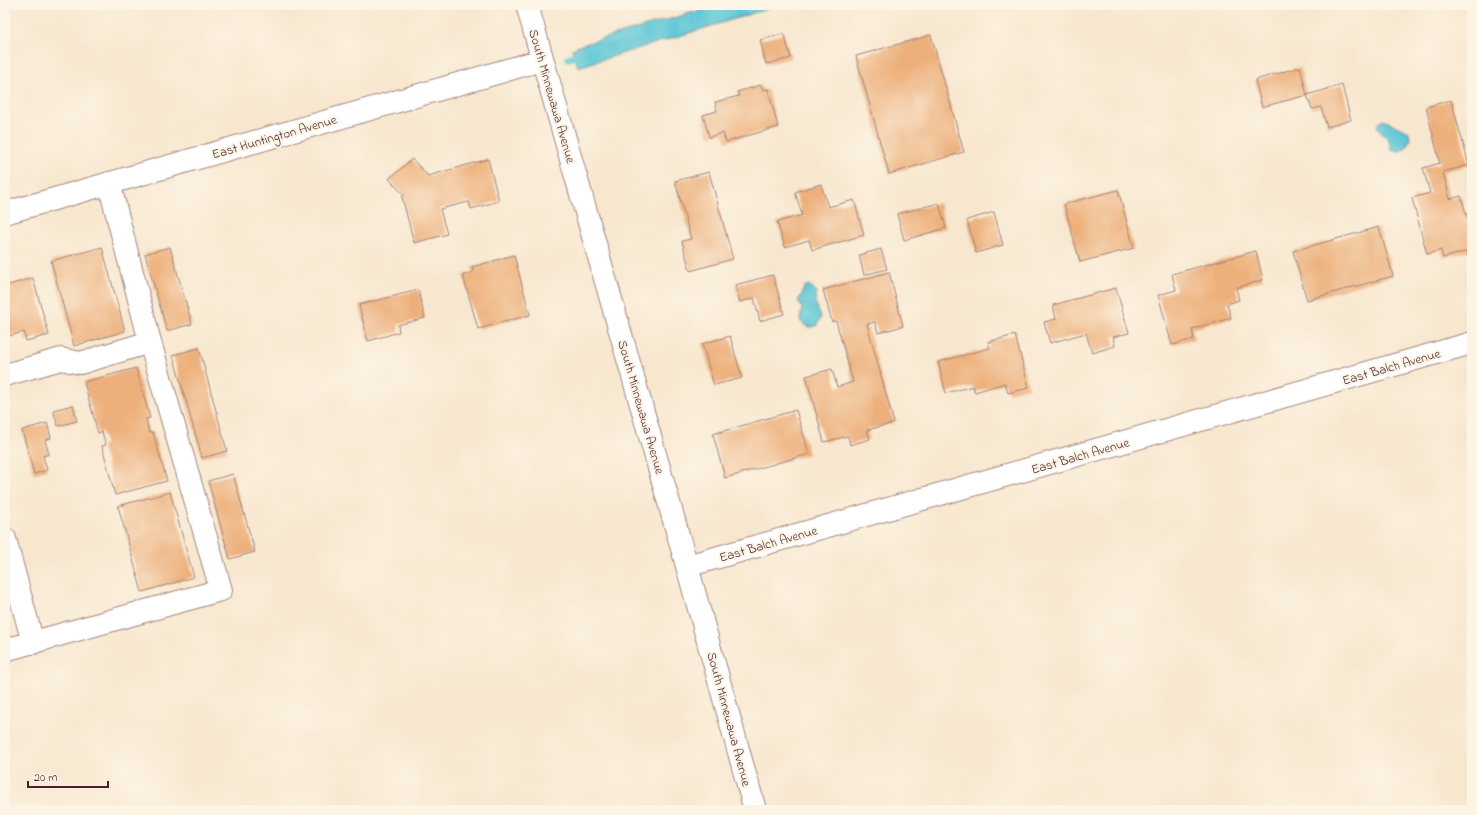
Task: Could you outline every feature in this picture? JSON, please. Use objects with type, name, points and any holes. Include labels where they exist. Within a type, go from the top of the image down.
[{"type":"street","name":"South Minnewawa Avenue","points":[[527,5],[755,810]]},
{"type":"street","name":"East Huntington Avenue","points":[[5,213],[542,60]]},
{"type":"street","points":[[5,650],[221,590],[150,342],[109,183]]},
{"type":"street","points":[[5,375],[61,360],[80,363],[150,342]]},
{"type":"street","name":"East Balch Avenue","points":[[687,566],[1472,343]]},
{"type":"street","points":[[5,540],[33,643]]},
{"type":"water","points":[[718,5],[780,5],[578,67],[572,49],[581,45]]},
{"type":"water","points":[[1384,120],[1409,132],[1410,139],[1405,149],[1398,151],[1391,149],[1389,140],[1377,128],[1379,122]]},
{"type":"water","points":[[809,285],[817,292],[815,302],[821,317],[817,325],[810,327],[805,326],[800,320],[802,308],[798,301],[804,287]]},
{"type":"building","points":[[784,34],[791,58],[766,64],[760,40]]},
{"type":"building","points":[[931,35],[964,152],[889,174],[856,56]]},
{"type":"building","points":[[1300,67],[1307,95],[1262,107],[1255,80]]},
{"type":"building","points":[[761,85],[763,90],[768,89],[778,127],[726,142],[723,133],[709,137],[703,115],[717,111],[715,102],[739,96],[737,92]]},
{"type":"building","points":[[1342,85],[1351,120],[1327,127],[1321,107],[1312,109],[1307,95]]},
{"type":"building","points":[[1451,100],[1469,165],[1443,172],[1450,199],[1461,196],[1472,234],[1472,250],[1443,258],[1441,250],[1427,254],[1412,198],[1430,193],[1423,168],[1440,163],[1426,107]]},
{"type":"building","points":[[412,159],[428,176],[488,159],[499,201],[471,209],[469,202],[440,209],[447,234],[414,243],[402,197],[404,195],[389,179]]},
{"type":"building","points":[[709,172],[733,259],[690,271],[682,241],[691,239],[675,181]]},
{"type":"building","points":[[821,184],[828,207],[854,200],[864,235],[812,250],[809,240],[785,247],[777,222],[802,215],[795,192]]},
{"type":"building","points":[[1118,190],[1134,248],[1080,262],[1064,204]]},
{"type":"building","points":[[939,203],[946,228],[904,240],[897,214]]},
{"type":"building","points":[[994,212],[1003,245],[976,253],[967,220]]},
{"type":"building","points":[[1379,227],[1393,276],[1307,300],[1293,251]]},
{"type":"building","points":[[102,247],[125,331],[74,346],[51,261]]},
{"type":"building","points":[[170,247],[192,324],[167,331],[145,254]]},
{"type":"building","points":[[881,249],[887,269],[864,275],[859,255]]},
{"type":"building","points":[[1256,251],[1263,280],[1236,288],[1239,300],[1227,304],[1231,318],[1192,329],[1194,339],[1172,345],[1158,295],[1176,290],[1172,274]]},
{"type":"building","points":[[514,255],[530,315],[478,329],[463,275],[473,272],[472,267]]},
{"type":"building","points":[[889,272],[903,326],[878,333],[875,322],[867,324],[894,423],[867,430],[870,439],[850,445],[848,436],[824,442],[806,376],[832,369],[837,387],[853,382],[836,321],[832,322],[823,290]]},
{"type":"building","points":[[773,275],[784,314],[760,321],[754,298],[740,302],[735,285]]},
{"type":"building","points":[[33,278],[49,335],[26,341],[24,332],[5,337],[5,286]]},
{"type":"building","points":[[1116,288],[1129,333],[1113,337],[1115,346],[1092,353],[1086,333],[1050,343],[1044,322],[1056,319],[1053,305]]},
{"type":"building","points":[[418,290],[425,318],[398,325],[399,332],[368,341],[359,305]]},
{"type":"building","points":[[1015,335],[1029,388],[1008,393],[1005,383],[975,392],[973,386],[946,393],[938,362],[990,348],[988,342]]},
{"type":"building","points":[[730,336],[742,378],[714,385],[702,344]]},
{"type":"building","points":[[199,348],[227,451],[202,458],[173,355]]},
{"type":"building","points":[[136,368],[150,418],[146,419],[149,433],[153,432],[167,481],[115,495],[102,446],[106,445],[102,432],[98,433],[84,382]]},
{"type":"building","points":[[73,405],[77,421],[58,426],[53,410]]},
{"type":"building","points":[[796,410],[809,454],[725,478],[713,434]]},
{"type":"building","points":[[47,423],[51,438],[45,440],[49,454],[43,456],[47,470],[34,474],[22,430]]},
{"type":"building","points":[[233,474],[255,552],[230,559],[208,481]]},
{"type":"building","points":[[170,492],[194,577],[142,592],[118,506]]},
{"type":"waterway","points":[[569,58],[583,54]]}]
